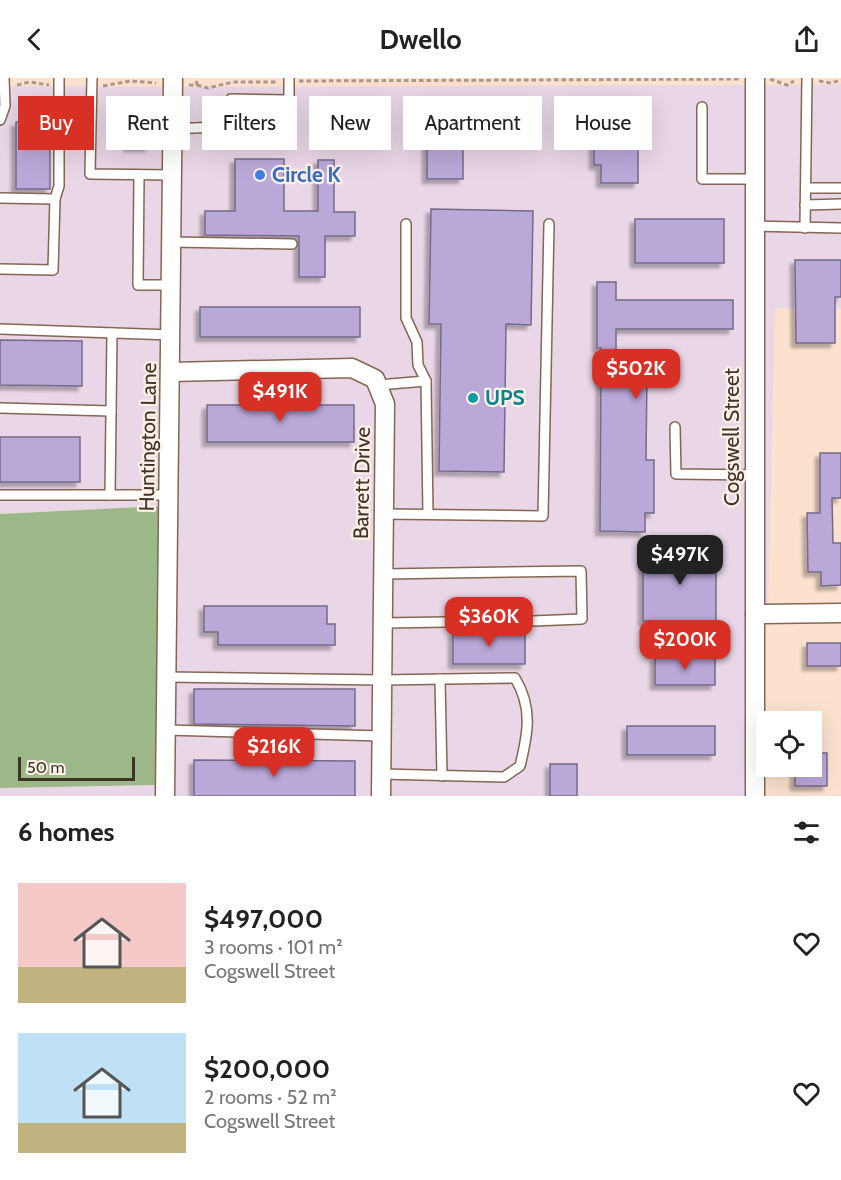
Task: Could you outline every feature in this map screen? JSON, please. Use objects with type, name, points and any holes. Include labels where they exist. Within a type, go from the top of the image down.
[{"type":"street","name":"Cogswell Street","points":[[755,79],[755,796]]},
{"type":"street","name":"Huntington Lane","points":[[166,81],[168,96]]},
{"type":"street","name":"Huntington Lane","points":[[165,796],[172,334],[172,150]]},
{"type":"street","points":[[171,372],[352,368],[375,379],[378,385]]},
{"type":"street","name":"Barrett Drive","points":[[378,385],[385,404],[381,796]]},
{"type":"street","points":[[755,614],[841,613]]},
{"type":"lane","points":[[0,269],[53,270],[55,199],[59,186],[59,78]]},
{"type":"lane","points":[[290,78],[290,96]]},
{"type":"lane","points":[[805,228],[807,80]]},
{"type":"lane","points":[[0,120],[5,106],[4,82]]},
{"type":"lane","points":[[91,82],[90,174],[172,175]]},
{"type":"lane","points":[[702,107],[702,179],[755,179]]},
{"type":"lane","points":[[139,175],[138,285],[172,285]]},
{"type":"lane","points":[[806,188],[841,188]]},
{"type":"lane","points":[[0,198],[55,199]]},
{"type":"lane","points":[[805,205],[841,204]]},
{"type":"lane","points":[[406,224],[406,318],[417,342],[418,365],[426,381],[428,514]]},
{"type":"lane","points":[[384,514],[543,516],[549,224]]},
{"type":"lane","points":[[755,226],[841,228]]},
{"type":"lane","points":[[172,242],[292,244]]},
{"type":"lane","points":[[0,329],[172,334]]},
{"type":"lane","points":[[110,495],[112,333]]},
{"type":"lane","points":[[378,385],[426,381]]},
{"type":"lane","points":[[0,408],[111,411]]},
{"type":"lane","points":[[675,427],[676,474],[755,475]]},
{"type":"lane","points":[[0,495],[169,495]]},
{"type":"lane","points":[[384,574],[581,571],[582,619],[533,621]]},
{"type":"lane","points":[[383,623],[513,621]]},
{"type":"lane","points":[[167,677],[382,680],[515,678],[525,694],[527,734],[520,766],[504,777],[381,774]]},
{"type":"lane","points":[[440,679],[442,776]]},
{"type":"lane","points":[[166,730],[382,736]]},
{"type":"path","points":[[323,82],[773,79],[787,85],[794,81],[831,83],[841,80]]},
{"type":"path","points":[[91,82],[108,86],[130,81],[166,81]]},
{"type":"path","points":[[4,82],[50,85]]},
{"type":"path","points":[[196,85],[208,88],[233,82],[272,82]]},
{"type":"shaded area","points":[[841,84],[841,309],[775,308],[768,605],[763,605],[763,85]]},
{"type":"shaded area","points":[[747,85],[747,796],[389,796],[383,375],[378,370],[352,359],[180,363],[181,150],[190,150],[190,96],[181,96],[181,87]]},
{"type":"shaded area","points":[[0,86],[165,87],[165,96],[106,96],[106,150],[164,150],[161,506],[0,514]]},
{"type":"shaded area","points":[[351,377],[369,386],[377,406],[373,796],[173,796],[179,381]]},
{"type":"shaded area","points":[[157,785],[157,796],[0,796],[0,788]]},
{"type":"green space","points":[[161,506],[157,785],[0,788],[0,514]]},
{"type":"building","points":[[16,122],[18,122],[18,150],[50,150],[50,189],[16,189]]},
{"type":"building","points":[[427,150],[463,150],[463,179],[427,179]]},
{"type":"building","points":[[594,150],[638,150],[638,183],[601,183],[601,165],[594,165]]},
{"type":"building","points":[[235,159],[284,159],[284,211],[318,211],[318,160],[334,160],[334,212],[355,212],[355,236],[325,236],[325,277],[299,277],[299,236],[205,235],[205,211],[235,211]]},
{"type":"building","name":"UPS","points":[[431,209],[533,211],[531,325],[506,324],[504,472],[439,471],[441,324],[429,324]]},
{"type":"building","points":[[635,219],[724,219],[724,263],[635,263]]},
{"type":"building","points":[[795,260],[841,260],[841,297],[835,297],[835,343],[796,343]]},
{"type":"building","points":[[597,282],[616,282],[616,300],[733,300],[733,329],[616,329],[616,371],[647,371],[646,460],[654,460],[654,513],[645,513],[645,532],[600,531],[601,348],[597,348]]},
{"type":"building","points":[[200,307],[360,307],[360,337],[200,337]]},
{"type":"building","points":[[0,340],[82,341],[82,386],[0,385]]},
{"type":"building","points":[[207,405],[354,405],[354,442],[207,442]]},
{"type":"building","points":[[0,437],[80,437],[80,482],[0,482]]},
{"type":"building","points":[[820,453],[841,453],[841,498],[832,498],[833,543],[841,543],[841,585],[821,586],[821,572],[808,572],[807,513],[820,513]]},
{"type":"building","points":[[643,551],[716,551],[716,621],[643,621]]},
{"type":"building","points":[[204,606],[327,606],[327,624],[335,624],[335,645],[218,645],[218,632],[204,632]]},
{"type":"building","points":[[453,633],[525,633],[525,664],[453,664]]},
{"type":"building","points":[[807,643],[841,643],[841,666],[807,666]]},
{"type":"building","points":[[655,657],[715,657],[715,685],[655,685]]},
{"type":"building","points":[[194,689],[355,689],[355,726],[194,724]]},
{"type":"building","points":[[627,726],[715,726],[715,755],[627,755]]},
{"type":"building","points":[[822,753],[827,753],[827,786],[795,786],[795,777],[822,777]]},
{"type":"building","points":[[194,760],[355,761],[355,796],[194,796]]},
{"type":"building","points":[[550,764],[577,764],[577,796],[550,796]]},
{"type":"place","name":"Circle K","points":[[260,175]]},
{"type":"place","name":"UPS","points":[[473,398]]}]
